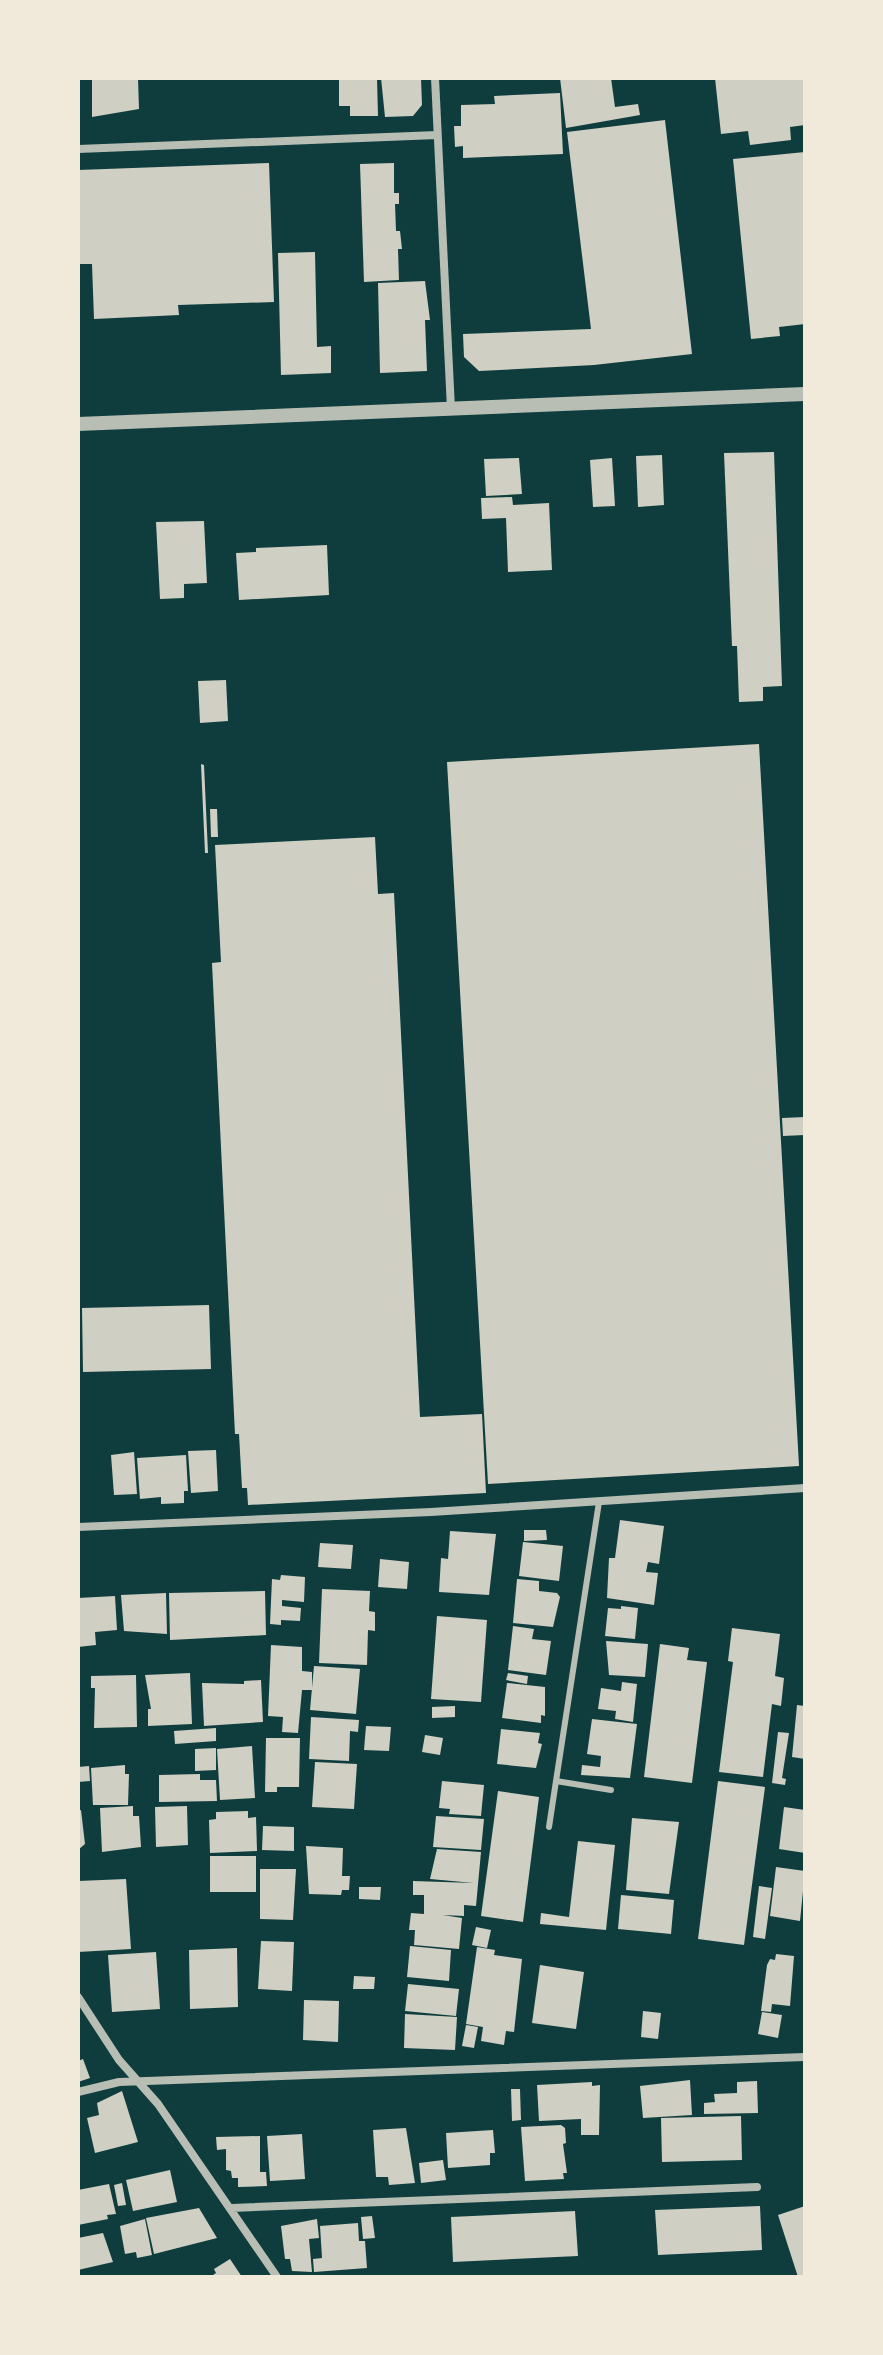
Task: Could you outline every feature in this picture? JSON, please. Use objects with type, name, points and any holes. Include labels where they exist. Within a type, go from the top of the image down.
[{"type":"street","points":[[435,78],[451,409]]},
{"type":"street","points":[[78,149],[437,135]]},
{"type":"street","points":[[78,424],[805,394]]},
{"type":"street","points":[[78,1527],[599,1502],[805,1488]]},
{"type":"street","points":[[78,1997],[119,2060],[140,2081],[232,2208],[277,2277]]},
{"type":"street","points":[[78,2092],[140,2081],[805,2057]]},
{"type":"street","points":[[232,2208],[757,2187]]},
{"type":"lane","points":[[549,1827],[599,1502]]},
{"type":"lane","points":[[556,1781],[611,1790]]},
{"type":"building","points":[[92,78],[138,78],[139,109],[92,117]]},
{"type":"building","points":[[339,78],[377,78],[378,116],[350,116],[350,106],[339,106]]},
{"type":"building","points":[[381,78],[421,78],[422,105],[413,116],[385,117]]},
{"type":"building","points":[[560,78],[611,78],[615,107],[638,104],[640,115],[566,128]]},
{"type":"building","points":[[715,78],[805,78],[805,125],[790,127],[791,140],[750,145],[748,131],[721,134]]},
{"type":"building","points":[[560,93],[563,154],[463,158],[463,146],[455,147],[454,126],[461,126],[461,105],[495,104],[494,96]]},
{"type":"building","points":[[665,120],[692,354],[594,365],[479,371],[464,357],[463,334],[591,329],[567,132]]},
{"type":"building","points":[[805,152],[805,324],[779,327],[780,336],[751,339],[733,159]]},
{"type":"building","points":[[269,163],[274,302],[178,305],[179,315],[94,319],[92,264],[78,264],[78,170]]},
{"type":"building","points":[[394,163],[394,193],[399,193],[399,204],[395,204],[396,231],[400,231],[402,249],[398,249],[399,280],[364,282],[360,164]]},
{"type":"building","points":[[315,252],[317,347],[331,346],[331,373],[281,375],[278,253]]},
{"type":"building","points":[[425,281],[430,320],[425,320],[427,371],[380,373],[378,283]]},
{"type":"building","points":[[774,452],[782,686],[763,687],[763,701],[739,702],[737,646],[732,646],[724,453]]},
{"type":"building","points":[[662,455],[664,505],[638,507],[636,456]]},
{"type":"building","points":[[519,458],[522,494],[486,496],[484,459]]},
{"type":"building","points":[[612,458],[615,506],[593,507],[590,460]]},
{"type":"building","points":[[512,497],[513,505],[549,503],[552,570],[508,572],[506,518],[482,519],[481,498]]},
{"type":"building","points":[[204,521],[207,583],[184,584],[184,598],[160,599],[156,522]]},
{"type":"building","points":[[327,545],[329,595],[239,600],[236,553],[256,552],[256,548]]},
{"type":"building","points":[[226,680],[228,721],[200,723],[198,681]]},
{"type":"building","points":[[759,744],[799,1466],[488,1484],[447,762]]},
{"type":"building","points":[[201,764],[204,765],[208,853],[205,853]]},
{"type":"building","points":[[210,809],[217,809],[218,837],[211,837]]},
{"type":"building","points":[[375,837],[378,894],[394,893],[420,1417],[482,1414],[486,1493],[248,1505],[247,1488],[242,1488],[239,1434],[235,1434],[212,963],[221,962],[215,845]]},
{"type":"building","points":[[805,1117],[805,1135],[783,1136],[782,1118]]},
{"type":"building","points":[[209,1305],[211,1369],[83,1372],[82,1308]]},
{"type":"building","points":[[216,1450],[218,1491],[191,1493],[188,1451]]},
{"type":"building","points":[[134,1452],[137,1494],[114,1495],[111,1455]]},
{"type":"building","points":[[186,1455],[188,1491],[184,1491],[184,1503],[161,1504],[161,1497],[140,1499],[137,1458]]},
{"type":"building","points":[[620,1520],[664,1526],[659,1564],[648,1562],[646,1572],[658,1573],[654,1605],[607,1598],[609,1558],[615,1558]]},
{"type":"building","points":[[524,1530],[546,1530],[547,1540],[524,1541]]},
{"type":"building","points":[[450,1531],[496,1534],[489,1595],[439,1592],[441,1558],[448,1559]]},
{"type":"building","points":[[523,1542],[563,1546],[559,1581],[519,1576]]},
{"type":"building","points":[[320,1543],[353,1545],[351,1569],[318,1567]]},
{"type":"building","points":[[380,1559],[409,1562],[407,1589],[378,1587]]},
{"type":"building","points":[[281,1575],[305,1577],[304,1602],[282,1600],[282,1606],[301,1608],[300,1621],[281,1620],[281,1625],[270,1624],[272,1579],[280,1580]]},
{"type":"building","points":[[517,1579],[539,1581],[539,1591],[557,1593],[560,1597],[553,1627],[513,1623]]},
{"type":"building","points":[[322,1589],[370,1591],[369,1611],[375,1612],[375,1631],[368,1630],[367,1665],[319,1663]]},
{"type":"building","points":[[265,1591],[266,1635],[170,1640],[169,1593]]},
{"type":"building","points":[[166,1593],[167,1634],[124,1631],[121,1595]]},
{"type":"building","points":[[115,1596],[117,1630],[95,1632],[96,1645],[78,1647],[78,1598]]},
{"type":"building","points":[[621,1606],[638,1608],[635,1639],[605,1636],[608,1608],[621,1609]]},
{"type":"building","points":[[437,1616],[487,1620],[481,1702],[431,1699]]},
{"type":"building","points":[[513,1626],[534,1629],[532,1639],[551,1641],[546,1675],[508,1670]]},
{"type":"building","points":[[732,1628],[780,1634],[775,1676],[784,1678],[781,1706],[772,1704],[763,1777],[719,1772],[733,1662],[728,1661]]},
{"type":"building","points":[[606,1641],[648,1644],[645,1677],[609,1675]]},
{"type":"building","points":[[660,1644],[689,1648],[687,1660],[707,1662],[692,1783],[644,1777]]},
{"type":"building","points":[[271,1645],[302,1647],[302,1671],[312,1672],[312,1690],[302,1690],[298,1733],[282,1732],[283,1717],[268,1716]]},
{"type":"building","points":[[314,1666],[360,1669],[356,1714],[310,1710]]},
{"type":"building","points":[[190,1673],[192,1724],[148,1726],[148,1709],[151,1709],[145,1675]]},
{"type":"building","points":[[508,1673],[528,1676],[527,1684],[506,1680]]},
{"type":"building","points":[[136,1675],[137,1727],[94,1728],[95,1688],[91,1688],[91,1676]]},
{"type":"building","points":[[261,1680],[263,1722],[204,1726],[202,1683],[244,1684],[244,1681]]},
{"type":"building","points":[[622,1682],[637,1684],[633,1722],[615,1719],[616,1711],[598,1709],[601,1688],[621,1691]]},
{"type":"building","points":[[507,1683],[545,1687],[545,1716],[541,1715],[541,1723],[502,1718]]},
{"type":"building","points":[[797,1705],[805,1706],[805,1759],[792,1757]]},
{"type":"building","points":[[455,1706],[455,1717],[432,1718],[432,1707]]},
{"type":"building","points":[[311,1717],[359,1720],[358,1732],[350,1731],[349,1761],[309,1759]]},
{"type":"building","points":[[592,1719],[637,1724],[630,1778],[581,1775],[582,1765],[600,1767],[601,1756],[587,1754]]},
{"type":"building","points":[[366,1726],[391,1727],[389,1751],[364,1750]]},
{"type":"building","points":[[216,1728],[216,1741],[175,1744],[174,1731]]},
{"type":"building","points":[[501,1729],[540,1733],[538,1743],[542,1744],[536,1768],[497,1764]]},
{"type":"building","points":[[778,1732],[789,1733],[782,1778],[786,1779],[785,1785],[772,1783]]},
{"type":"building","points":[[425,1735],[443,1738],[440,1755],[422,1752]]},
{"type":"building","points":[[266,1738],[300,1738],[299,1787],[277,1787],[277,1792],[265,1792]]},
{"type":"building","points":[[252,1746],[255,1798],[220,1800],[217,1749]]},
{"type":"building","points":[[216,1748],[216,1770],[195,1771],[195,1749]]},
{"type":"building","points":[[315,1762],[357,1764],[354,1809],[312,1807]]},
{"type":"building","points":[[125,1765],[125,1774],[129,1774],[128,1805],[93,1805],[91,1768]]},
{"type":"building","points":[[89,1766],[90,1781],[78,1782],[78,1767]]},
{"type":"building","points":[[200,1774],[200,1780],[216,1780],[217,1801],[159,1802],[159,1775]]},
{"type":"building","points":[[442,1781],[484,1785],[481,1816],[449,1814],[450,1809],[439,1808]]},
{"type":"building","points":[[718,1781],[765,1787],[744,1945],[698,1939]]},
{"type":"building","points":[[498,1791],[539,1797],[523,1922],[481,1916]]},
{"type":"building","points":[[133,1806],[133,1816],[139,1816],[141,1847],[102,1852],[100,1808]]},
{"type":"building","points":[[187,1806],[188,1845],[156,1847],[155,1807]]},
{"type":"building","points":[[784,1807],[805,1810],[805,1853],[779,1849]]},
{"type":"building","points":[[81,1810],[85,1844],[78,1850],[78,1811]]},
{"type":"building","points":[[248,1811],[248,1818],[256,1817],[257,1851],[210,1853],[209,1820],[216,1819],[216,1812]]},
{"type":"building","points":[[436,1816],[484,1819],[481,1850],[433,1847]]},
{"type":"building","points":[[632,1818],[679,1822],[669,1894],[626,1890]]},
{"type":"building","points":[[263,1826],[294,1827],[294,1851],[262,1850]]},
{"type":"building","points":[[578,1841],[615,1845],[606,1930],[540,1924],[541,1913],[569,1917]]},
{"type":"building","points":[[306,1846],[343,1848],[342,1876],[350,1876],[349,1890],[342,1890],[341,1895],[309,1894]]},
{"type":"building","points":[[437,1849],[481,1852],[476,1906],[464,1905],[464,1916],[443,1915],[462,1918],[459,1949],[414,1945],[415,1930],[409,1930],[411,1913],[424,1914],[424,1895],[413,1895],[413,1881],[474,1883],[430,1879]]},
{"type":"building","points":[[210,1856],[256,1856],[256,1892],[210,1892]]},
{"type":"building","points":[[776,1867],[805,1871],[800,1921],[770,1916]]},
{"type":"building","points":[[260,1869],[296,1869],[293,1920],[260,1919]]},
{"type":"building","points":[[126,1879],[131,1949],[78,1952],[78,1881]]},
{"type":"building","points":[[759,1886],[772,1888],[765,1939],[753,1937]]},
{"type":"building","points":[[359,1887],[381,1887],[380,1900],[359,1899]]},
{"type":"building","points":[[621,1895],[674,1900],[671,1934],[618,1929]]},
{"type":"building","points":[[476,1927],[491,1930],[487,1948],[472,1945]]},
{"type":"building","points":[[261,1941],[294,1942],[292,1991],[258,1989]]},
{"type":"building","points":[[410,1946],[451,1950],[449,1981],[407,1977]]},
{"type":"building","points":[[477,1947],[495,1950],[494,1955],[522,1959],[514,2032],[506,2031],[504,2045],[481,2041],[483,2027],[466,2024]]},
{"type":"building","points":[[237,1948],[238,2007],[190,2009],[189,1950]]},
{"type":"building","points":[[156,1952],[160,2009],[112,2012],[108,1955]]},
{"type":"building","points":[[776,1954],[794,1956],[790,2006],[772,2004],[771,2012],[761,2011],[767,1965],[770,1959],[775,1960]]},
{"type":"building","points":[[540,1965],[584,1972],[576,2029],[532,2023]]},
{"type":"building","points":[[354,1976],[375,1977],[374,1989],[353,1989]]},
{"type":"building","points":[[408,1984],[459,1989],[456,2016],[405,2011]]},
{"type":"building","points":[[304,2000],[339,2001],[338,2042],[303,2040]]},
{"type":"building","points":[[643,2011],[661,2013],[658,2039],[641,2037]]},
{"type":"building","points":[[762,2012],[782,2015],[778,2038],[758,2034]]},
{"type":"building","points":[[405,2014],[457,2017],[455,2050],[404,2048]]},
{"type":"building","points":[[466,2025],[478,2027],[474,2048],[462,2046]]},
{"type":"building","points":[[83,2059],[90,2078],[78,2082],[78,2061]]},
{"type":"building","points":[[690,2080],[692,2115],[643,2118],[640,2086]]},
{"type":"building","points":[[757,2081],[758,2113],[704,2114],[704,2103],[715,2102],[714,2094],[737,2093],[737,2082]]},
{"type":"building","points":[[592,2082],[592,2086],[600,2085],[599,2135],[581,2135],[581,2119],[539,2121],[537,2085]]},
{"type":"building","points":[[511,2089],[520,2089],[521,2120],[512,2121]]},
{"type":"building","points":[[122,2091],[138,2142],[95,2153],[87,2118],[99,2115],[97,2103]]},
{"type":"building","points":[[741,2116],[742,2160],[662,2162],[661,2118]]},
{"type":"building","points":[[561,2125],[565,2128],[566,2143],[563,2144],[567,2173],[563,2173],[564,2179],[525,2181],[521,2127]]},
{"type":"building","points":[[406,2128],[415,2183],[389,2185],[388,2177],[376,2177],[373,2130]]},
{"type":"building","points":[[493,2130],[495,2153],[490,2153],[490,2165],[448,2168],[446,2133]]},
{"type":"building","points":[[302,2134],[305,2179],[270,2181],[267,2136]]},
{"type":"building","points":[[260,2136],[260,2172],[266,2172],[267,2186],[238,2187],[238,2178],[232,2178],[231,2171],[226,2170],[226,2149],[217,2150],[216,2137]]},
{"type":"building","points":[[443,2160],[446,2180],[421,2183],[419,2163]]},
{"type":"building","points":[[170,2170],[177,2202],[133,2211],[126,2180]]},
{"type":"building","points":[[122,2183],[126,2205],[118,2206],[114,2185]]},
{"type":"building","points":[[109,2184],[116,2214],[107,2215],[108,2219],[78,2225],[78,2190]]},
{"type":"building","points":[[760,2206],[762,2250],[658,2255],[655,2210]]},
{"type":"building","points":[[805,2206],[805,2277],[798,2277],[778,2215]]},
{"type":"building","points":[[199,2208],[217,2238],[154,2254],[146,2218]]},
{"type":"building","points":[[575,2211],[578,2256],[453,2262],[451,2217]]},
{"type":"building","points":[[372,2216],[375,2238],[363,2239],[361,2217]]},
{"type":"building","points":[[145,2219],[152,2255],[137,2258],[136,2252],[125,2254],[120,2226]]},
{"type":"building","points":[[317,2219],[319,2238],[309,2239],[312,2272],[292,2271],[290,2259],[285,2259],[281,2226]]},
{"type":"building","points":[[358,2223],[359,2241],[365,2241],[367,2268],[314,2272],[313,2259],[322,2258],[320,2226]]},
{"type":"building","points":[[103,2233],[113,2262],[78,2270],[78,2238]]},
{"type":"building","points":[[230,2259],[242,2277],[210,2277],[216,2273],[214,2269]]}]
